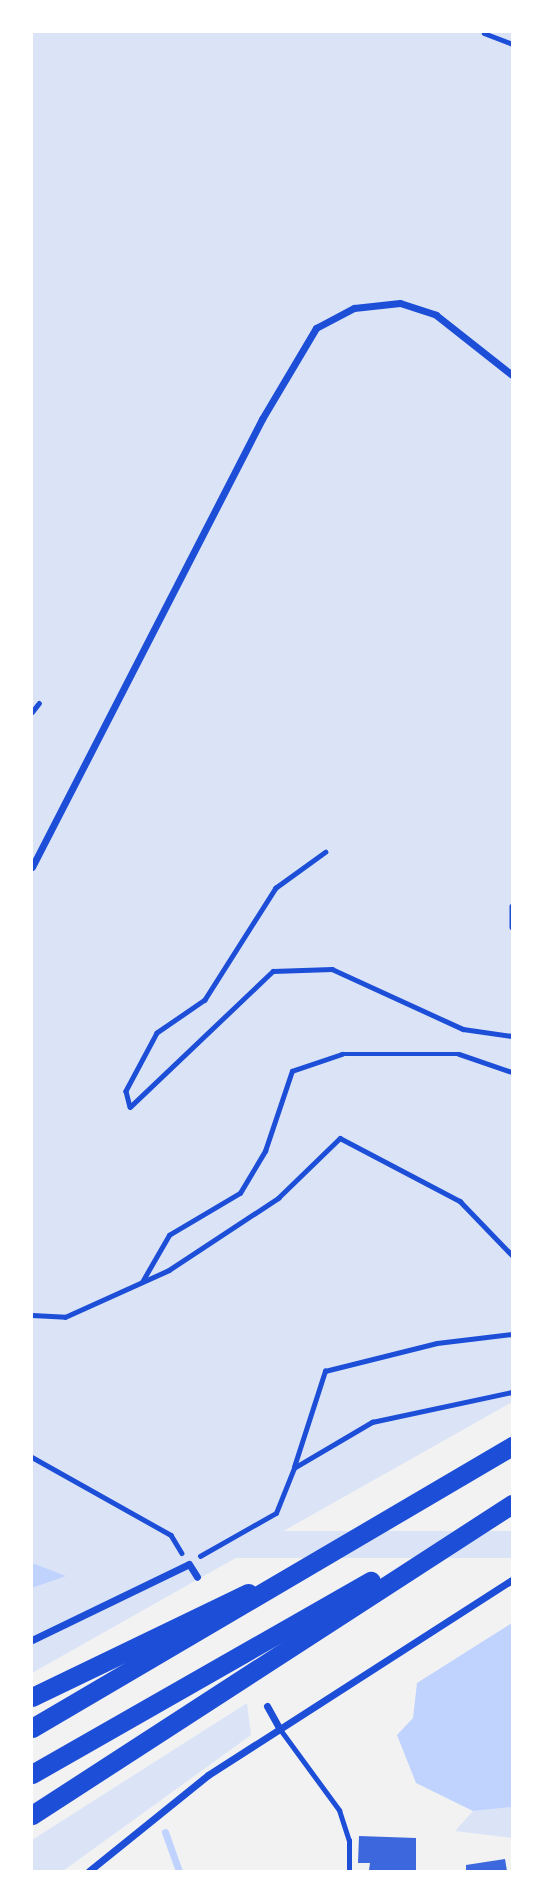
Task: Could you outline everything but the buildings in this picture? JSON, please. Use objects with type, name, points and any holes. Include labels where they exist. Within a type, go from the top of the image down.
[{"type":"highway","points":[[32,1728],[372,1533],[513,1447]]},
{"type":"highway","points":[[32,1774],[268,1643],[513,1496]]},
{"type":"highway","points":[[32,1815],[513,1504]]},
{"type":"highway","points":[[32,1697],[372,1533]]},
{"type":"street","points":[[32,867],[262,419],[316,328],[354,308],[400,303],[436,315],[513,375]]},
{"type":"street","points":[[32,1640],[189,1564],[197,1577]]},
{"type":"street","points":[[89,1871],[279,1728],[513,1580]]},
{"type":"street","points":[[267,1706],[279,1728]]},
{"type":"lane","points":[[279,1728],[339,1810],[349,1840],[349,1871]]},
{"type":"path","points":[[484,33],[513,44]]},
{"type":"path","points":[[32,712],[39,703]]},
{"type":"path","points":[[326,852],[276,888],[205,1000],[156,1033],[126,1091],[130,1107],[273,971],[332,970],[463,1029],[513,1036]]},
{"type":"path","points":[[513,906],[513,927]]},
{"type":"path","points":[[142,1282],[169,1236],[240,1193],[265,1151],[292,1071],[342,1054],[459,1054],[513,1072]]},
{"type":"path","points":[[32,1315],[65,1317],[142,1282],[278,1198],[340,1138],[460,1201],[513,1255]]},
{"type":"path","points":[[32,1457],[171,1535],[189,1564],[276,1513],[294,1468],[325,1371],[437,1343],[513,1334]]},
{"type":"path","points":[[294,1468],[372,1422],[513,1392]]},
{"type":"shaded area","points":[[32,32],[512,32],[512,1402],[32,1673]]},
{"type":"shaded area","points":[[228,1531],[512,1531],[512,1558],[228,1558]]},
{"type":"shaded area","points":[[247,1703],[251,1735],[63,1871],[32,1871],[32,1840]]},
{"type":"shaded area","points":[[512,1807],[512,1838],[455,1831],[473,1811]]},
{"type":"water","points":[[32,1563],[66,1576],[32,1588]]},
{"type":"water","points":[[512,1623],[512,1807],[473,1811],[416,1783],[397,1735],[413,1718],[417,1683]]},
{"type":"waterway","points":[[165,1832],[179,1871]]}]
